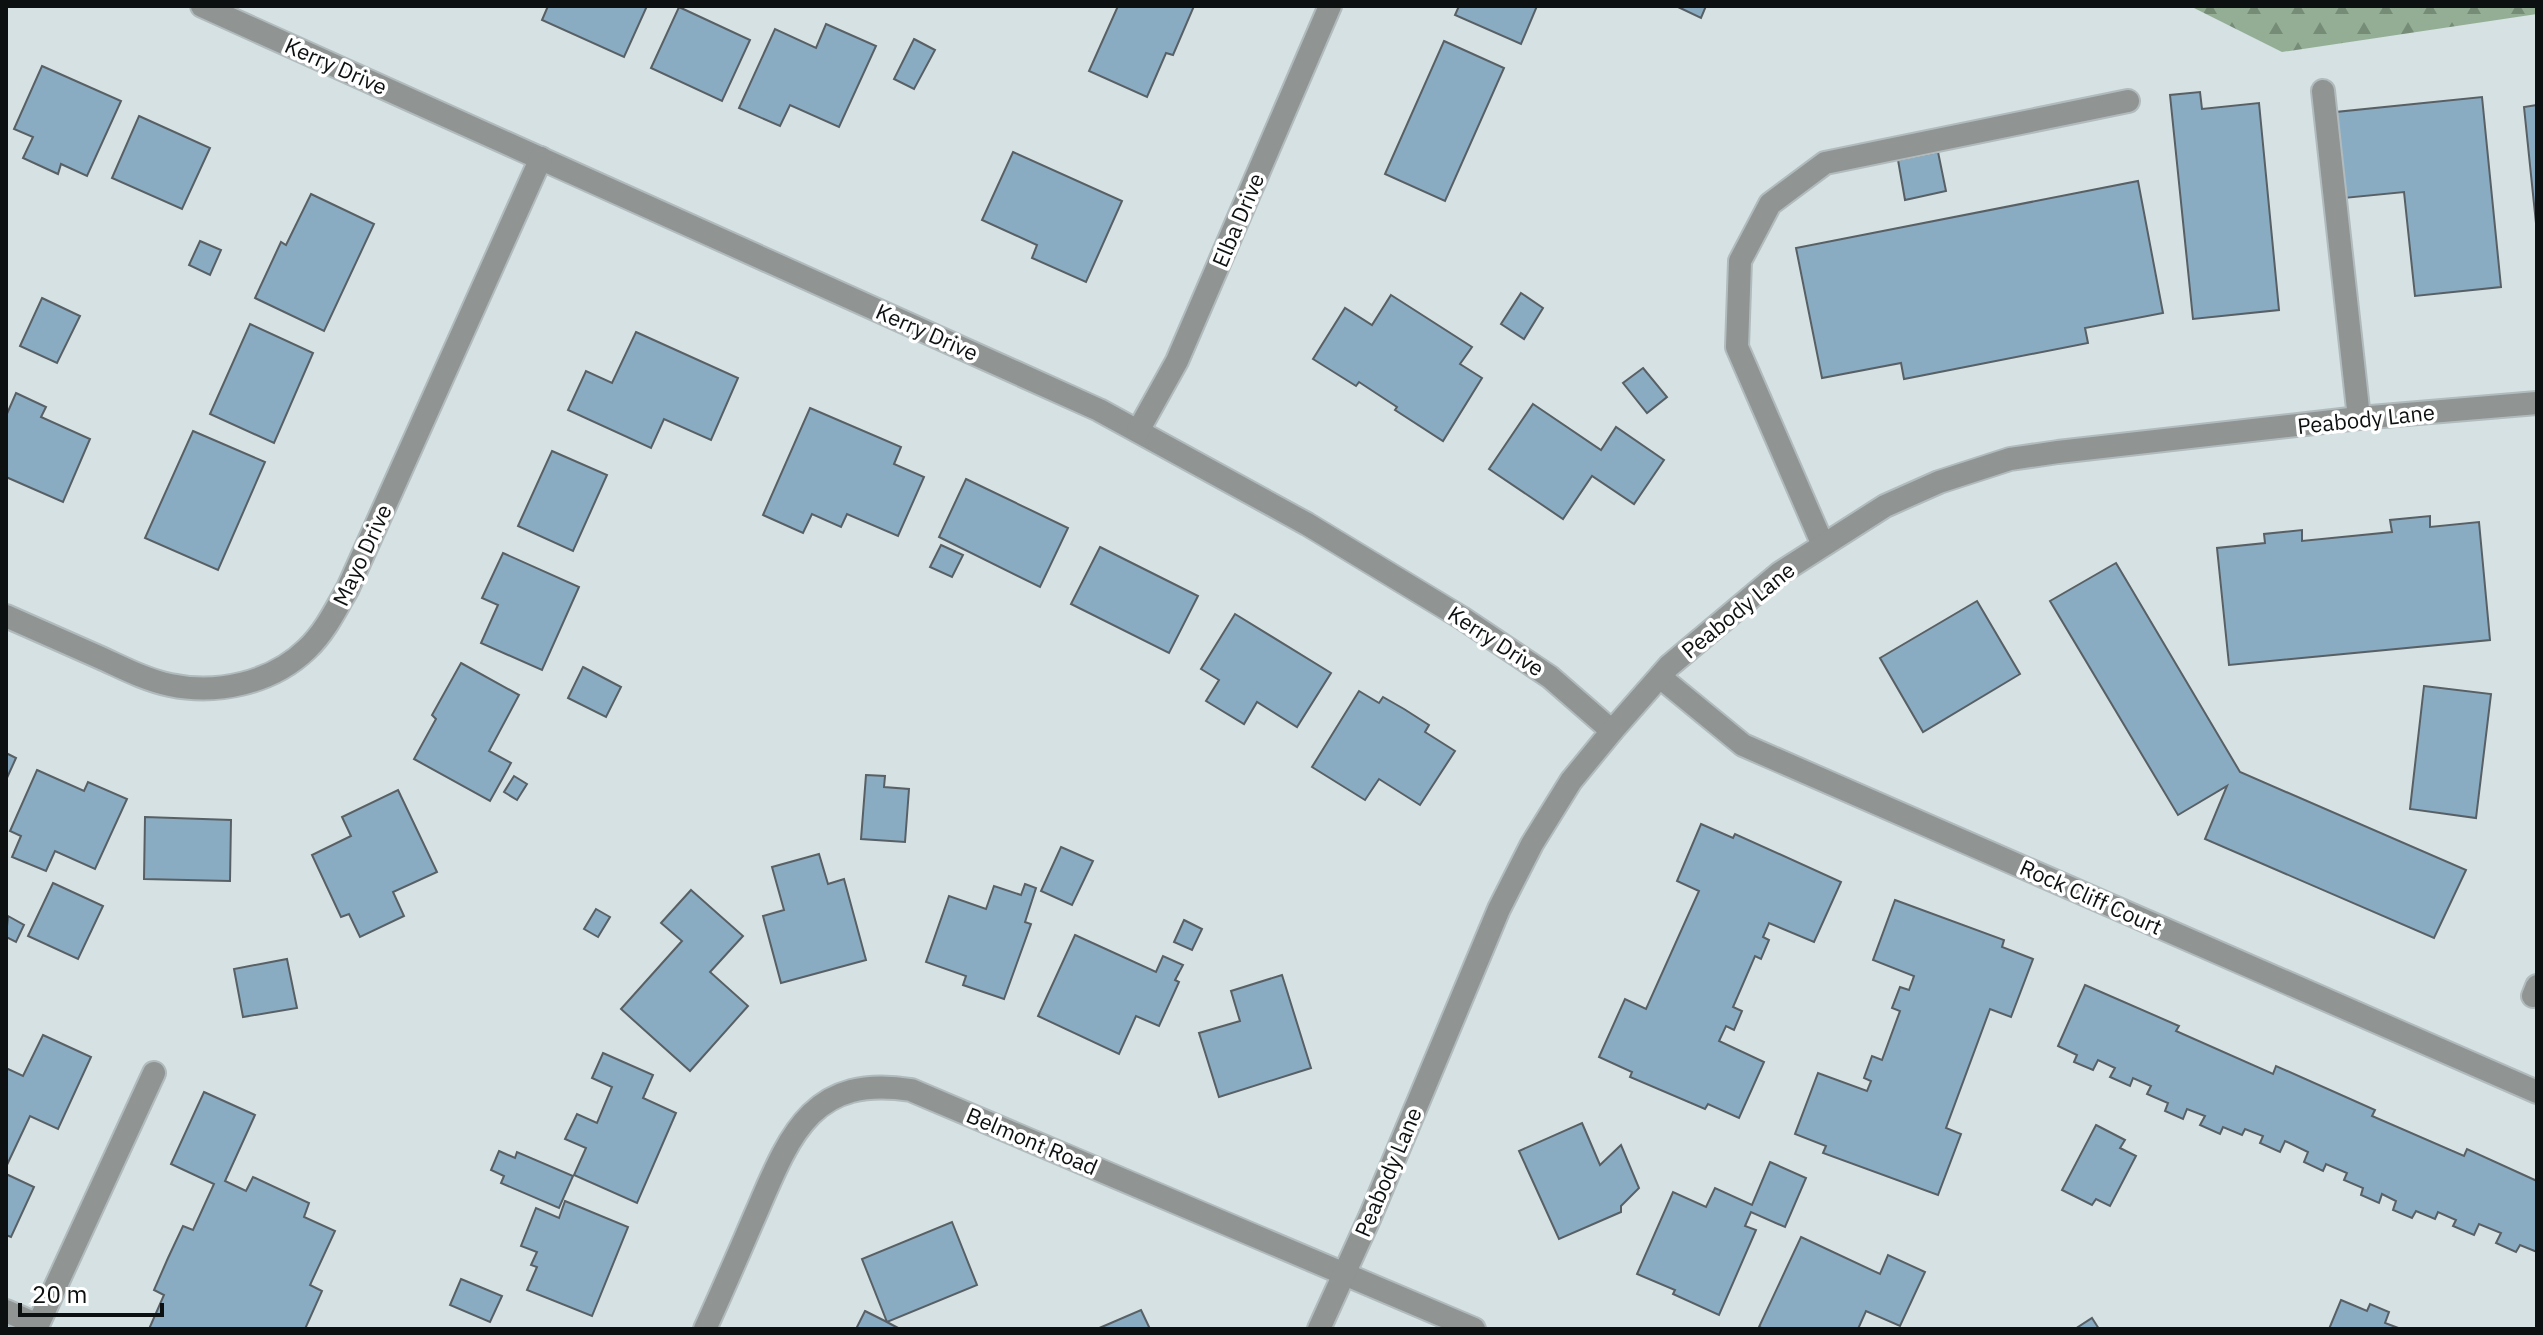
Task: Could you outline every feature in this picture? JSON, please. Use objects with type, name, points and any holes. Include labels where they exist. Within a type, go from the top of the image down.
[{"type":"street","name":"Kerry Drive","points":[[202,6],[1099,410],[1307,524],[1462,618],[1550,677],[1612,731]]},
{"type":"street","name":"Elba Drive","points":[[1138,431],[1177,361],[1330,6]]},
{"type":"street","points":[[2323,91],[2359,418]]},
{"type":"street","points":[[1823,545],[1737,347],[1740,261],[1770,204],[1825,163],[2128,101]]},
{"type":"street","name":"Mayo Drive","points":[[6,616],[171,686],[223,688],[256,680],[283,667],[307,649],[327,626],[348,588],[541,158]]},
{"type":"street","name":"Peabody Lane","points":[[1319,1329],[1370,1217],[1506,896],[1532,844],[1571,781],[1669,666],[1780,573],[1885,506],[1939,482],[2010,459],[2359,418],[2537,403]]},
{"type":"street","name":"Rock Cliff Court","points":[[1660,677],[1743,745],[2537,1092]]},
{"type":"street","points":[[6,1311],[37,1327],[154,1073]]},
{"type":"street","name":"Belmont Road","points":[[705,1329],[780,1157],[796,1128],[834,1097],[857,1088],[884,1085],[911,1090],[1474,1329]]},
{"type":"green space","points":[[2190,6],[2537,6],[2537,14],[2282,52]]},
{"type":"building","points":[[548,6],[647,6],[624,57],[542,20]]},
{"type":"building","points":[[1118,6],[1194,6],[1173,55],[1166,53],[1147,97],[1089,71]]},
{"type":"building","points":[[1459,6],[1537,6],[1521,44],[1455,15]]},
{"type":"building","points":[[1676,6],[1706,6],[1701,18]]},
{"type":"building","points":[[679,7],[750,40],[722,101],[651,68]]},
{"type":"building","points":[[826,24],[876,46],[839,127],[790,105],[780,126],[739,108],[775,29],[816,48]]},
{"type":"building","points":[[914,39],[935,50],[914,89],[894,79]]},
{"type":"building","points":[[1444,41],[1504,68],[1445,201],[1385,174]]},
{"type":"building","points":[[42,66],[121,101],[87,176],[61,164],[58,174],[23,158],[33,137],[14,129]]},
{"type":"building","points":[[2200,92],[2202,109],[2259,103],[2279,310],[2193,319],[2170,95]]},
{"type":"building","points":[[2482,97],[2501,287],[2415,296],[2404,192],[2344,198],[2336,112]]},
{"type":"building","points":[[2537,105],[2537,233],[2524,107]]},
{"type":"building","points":[[139,116],[210,148],[182,209],[112,178]]},
{"type":"building","points":[[1013,152],[1122,201],[1086,282],[1032,258],[1037,245],[982,220]]},
{"type":"building","points":[[1938,152],[1946,191],[1905,200],[1898,160]]},
{"type":"building","points":[[2138,181],[2163,313],[2085,328],[2088,343],[1904,379],[1901,363],[1822,378],[1796,248]]},
{"type":"building","points":[[311,194],[374,224],[324,331],[255,298],[281,242],[286,245]]},
{"type":"building","points":[[200,241],[221,250],[210,275],[189,265]]},
{"type":"building","points":[[1521,293],[1543,308],[1524,339],[1501,324]]},
{"type":"building","points":[[1391,295],[1472,347],[1460,364],[1482,378],[1443,441],[1359,382],[1356,386],[1313,359],[1345,308],[1372,325]]},
{"type":"building","points":[[42,298],[80,316],[57,363],[20,346]]},
{"type":"building","points":[[250,324],[313,353],[274,443],[210,414]]},
{"type":"building","points":[[636,332],[738,378],[711,440],[664,419],[651,448],[568,410],[586,371],[612,383]]},
{"type":"building","points":[[1643,368],[1667,397],[1647,413],[1623,383]]},
{"type":"building","points":[[16,393],[46,407],[41,417],[90,439],[63,502],[6,477],[6,416]]},
{"type":"building","points":[[1533,404],[1601,450],[1616,427],[1664,460],[1634,504],[1592,476],[1563,519],[1489,469]]},
{"type":"building","points":[[810,408],[901,447],[894,464],[924,477],[898,536],[847,514],[841,527],[812,514],[803,533],[763,515]]},
{"type":"building","points":[[193,431],[265,462],[218,570],[145,538]]},
{"type":"building","points":[[552,451],[607,475],[573,551],[518,526]]},
{"type":"building","points":[[966,479],[1068,528],[1040,587],[939,537]]},
{"type":"building","points":[[2430,516],[2430,527],[2479,522],[2490,640],[2229,665],[2217,548],[2265,543],[2264,534],[2302,530],[2302,541],[2392,532],[2390,520]]},
{"type":"building","points":[[941,545],[963,555],[952,577],[930,567]]},
{"type":"building","points":[[1100,547],[1198,596],[1169,653],[1071,604]]},
{"type":"building","points":[[503,553],[579,587],[542,670],[481,643],[498,605],[482,598]]},
{"type":"building","points":[[2116,563],[2240,772],[2466,870],[2434,938],[2205,839],[2227,786],[2178,815],[2050,601]]},
{"type":"building","points":[[1977,601],[2020,674],[1923,732],[1880,658]]},
{"type":"building","points":[[1235,614],[1331,673],[1297,727],[1257,702],[1244,724],[1206,701],[1219,680],[1201,669]]},
{"type":"building","points":[[461,663],[519,695],[489,751],[511,763],[490,801],[414,759],[436,719],[432,715]]},
{"type":"building","points":[[583,667],[621,687],[606,717],[568,698]]},
{"type":"building","points":[[2424,686],[2491,694],[2476,818],[2410,809]]},
{"type":"building","points":[[1359,691],[1379,703],[1383,697],[1404,709],[1429,725],[1425,732],[1455,751],[1420,805],[1379,779],[1365,800],[1312,767]]},
{"type":"building","points":[[6,753],[16,758],[6,780]]},
{"type":"building","points":[[37,770],[84,791],[88,782],[127,799],[95,869],[55,851],[46,871],[12,857],[21,836],[10,831]]},
{"type":"building","points":[[866,775],[885,776],[884,787],[909,789],[905,842],[861,839]]},
{"type":"building","points":[[514,776],[527,784],[517,800],[504,792]]},
{"type":"building","points":[[398,790],[437,872],[393,892],[404,916],[360,937],[349,914],[341,917],[312,855],[351,836],[342,817]]},
{"type":"building","points":[[145,817],[231,820],[230,881],[144,879]]},
{"type":"building","points":[[1701,824],[1733,838],[1735,834],[1841,882],[1814,942],[1769,923],[1763,937],[1769,940],[1761,959],[1755,956],[1733,1007],[1742,1011],[1734,1030],[1726,1026],[1719,1041],[1764,1062],[1739,1118],[1708,1104],[1705,1109],[1630,1077],[1632,1072],[1599,1057],[1625,999],[1646,1009],[1699,891],[1677,881]]},
{"type":"building","points":[[1061,847],[1093,861],[1072,905],[1041,891]]},
{"type":"building","points":[[819,854],[828,884],[844,879],[866,960],[781,983],[763,916],[784,910],[772,867]]},
{"type":"building","points":[[53,883],[103,906],[78,959],[28,936]]},
{"type":"building","points":[[1025,884],[1036,888],[1025,922],[1031,924],[1004,999],[963,985],[966,976],[926,962],[949,896],[986,909],[994,886],[1021,895]]},
{"type":"building","points":[[691,890],[743,936],[710,972],[748,1006],[690,1071],[621,1009],[682,941],[661,923]]},
{"type":"building","points":[[1895,900],[2004,940],[2002,947],[2033,959],[2011,1017],[1990,1009],[1946,1128],[1961,1134],[1938,1195],[1823,1153],[1826,1146],[1795,1134],[1818,1073],[1867,1091],[1871,1081],[1864,1078],[1872,1056],[1882,1060],[1900,1011],[1892,1008],[1900,987],[1909,990],[1914,976],[1873,960]]},
{"type":"building","points":[[596,909],[610,917],[598,937],[584,929]]},
{"type":"building","points":[[8,916],[24,925],[16,942],[6,937]]},
{"type":"building","points":[[1184,920],[1202,929],[1192,950],[1174,942]]},
{"type":"building","points":[[1075,935],[1156,972],[1163,956],[1183,965],[1175,980],[1179,982],[1159,1026],[1136,1016],[1119,1054],[1038,1016]]},
{"type":"building","points":[[287,959],[297,1008],[243,1017],[234,969]]},
{"type":"building","points":[[1282,975],[1311,1068],[1219,1097],[1199,1033],[1240,1021],[1231,991]]},
{"type":"building","points":[[2085,985],[2179,1026],[2176,1031],[2273,1074],[2276,1066],[2375,1110],[2372,1116],[2464,1156],[2467,1149],[2537,1181],[2537,1252],[2520,1245],[2516,1252],[2496,1243],[2501,1233],[2479,1224],[2474,1235],[2453,1226],[2456,1220],[2438,1212],[2435,1219],[2416,1211],[2412,1218],[2393,1210],[2396,1201],[2382,1194],[2379,1203],[2361,1195],[2363,1188],[2344,1180],[2347,1173],[2326,1164],[2323,1171],[2304,1162],[2308,1152],[2285,1141],[2280,1152],[2260,1143],[2263,1136],[2245,1129],[2242,1135],[2223,1127],[2220,1134],[2200,1125],[2205,1116],[2187,1109],[2183,1119],[2165,1111],[2168,1103],[2147,1094],[2151,1086],[2133,1078],[2130,1086],[2110,1077],[2115,1068],[2098,1060],[2093,1070],[2074,1062],[2077,1055],[2058,1046]]},
{"type":"building","points":[[43,1035],[91,1057],[58,1129],[30,1116],[6,1167],[6,1068],[23,1076]]},
{"type":"building","points":[[603,1053],[653,1075],[643,1098],[676,1113],[637,1203],[574,1175],[586,1148],[565,1139],[577,1114],[597,1123],[612,1087],[592,1078]]},
{"type":"building","points":[[204,1092],[255,1115],[225,1181],[246,1191],[253,1177],[309,1203],[304,1217],[335,1231],[310,1285],[322,1291],[305,1329],[149,1329],[164,1295],[154,1290],[168,1258],[183,1226],[193,1230],[214,1184],[171,1164]]},
{"type":"building","points":[[1582,1123],[1600,1165],[1621,1145],[1639,1188],[1621,1206],[1621,1212],[1559,1239],[1519,1151]]},
{"type":"building","points":[[2096,1125],[2125,1140],[2120,1148],[2136,1156],[2110,1206],[2096,1199],[2092,1205],[2062,1190]]},
{"type":"building","points":[[499,1151],[515,1158],[517,1152],[573,1176],[559,1208],[501,1183],[504,1176],[491,1170]]},
{"type":"building","points":[[1770,1162],[1806,1178],[1785,1227],[1751,1212],[1745,1226],[1756,1230],[1719,1315],[1673,1294],[1675,1290],[1637,1274],[1673,1192],[1706,1207],[1715,1188],[1752,1205]]},
{"type":"building","points":[[6,1174],[34,1187],[11,1237],[6,1235]]},
{"type":"building","points":[[565,1201],[628,1227],[592,1316],[527,1290],[537,1267],[531,1265],[537,1252],[521,1246],[536,1208],[559,1218]]},
{"type":"building","points":[[952,1222],[977,1285],[887,1322],[862,1259]]},
{"type":"building","points":[[1801,1237],[1880,1274],[1888,1255],[1925,1272],[1900,1326],[1866,1311],[1858,1329],[1759,1327]]},
{"type":"building","points":[[461,1279],[502,1296],[490,1322],[450,1305]]},
{"type":"building","points":[[2341,1300],[2367,1311],[2370,1304],[2389,1312],[2385,1323],[2401,1329],[2329,1329]]},
{"type":"building","points":[[1141,1310],[1150,1329],[1097,1329]]},
{"type":"building","points":[[865,1311],[885,1321],[900,1329],[856,1329]]},
{"type":"building","points":[[2092,1318],[2099,1329],[2075,1329]]}]
